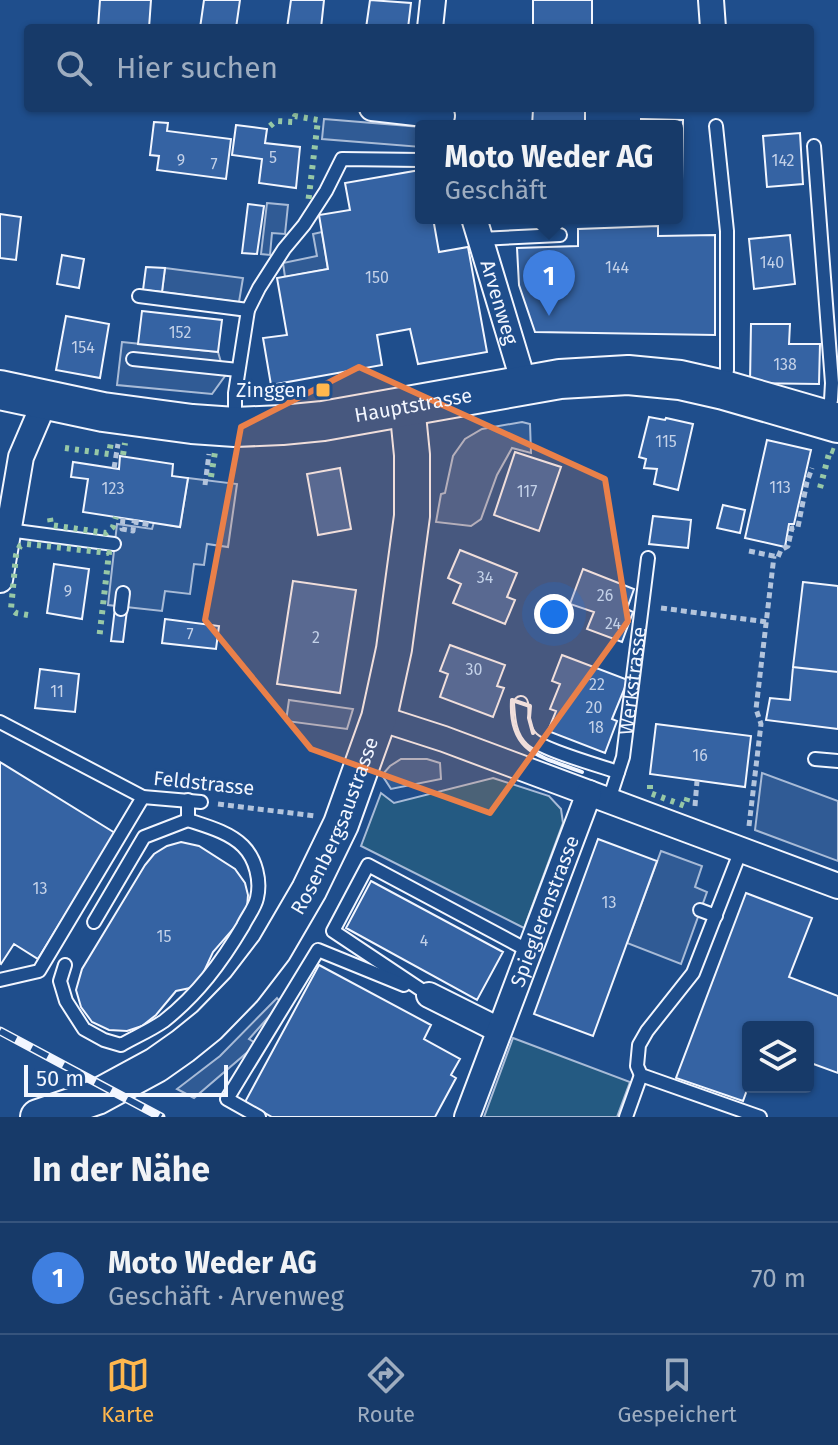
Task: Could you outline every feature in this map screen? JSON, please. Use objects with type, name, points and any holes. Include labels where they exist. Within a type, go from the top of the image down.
[{"type":"main road","name":"Hauptstrasse","points":[[0,390],[103,412],[192,424],[223,436],[560,379],[628,375],[680,380],[831,421]]},
{"type":"street","points":[[430,24],[433,0]]},
{"type":"street","points":[[711,0],[713,24]]},
{"type":"street","points":[[403,112],[442,117]]},
{"type":"street","name":"Arvenweg","points":[[477,229],[519,367],[522,387]]},
{"type":"street","points":[[0,580],[6,516],[21,457],[45,401]]},
{"type":"street","name":"Rosenbergsaustrasse","points":[[38,1117],[97,1097],[156,1065],[209,1025],[244,989],[274,950],[309,890],[341,824],[379,718],[394,649],[412,516],[412,455],[407,405]]},
{"type":"street","points":[[379,718],[599,797],[745,842],[838,886]]},
{"type":"street","name":"Spieglerenstrasse","points":[[467,1117],[531,952],[599,797]]},
{"type":"street","points":[[429,995],[499,1030]]},
{"type":"lane","points":[[716,126],[727,231],[727,370],[724,390]]},
{"type":"lane","name":"Hauptstrasse","points":[[814,146],[832,383],[831,421]]},
{"type":"lane","points":[[223,436],[235,393],[248,310],[276,262],[326,191],[342,159],[415,160]]},
{"type":"lane","points":[[477,229],[560,235]]},
{"type":"lane","points":[[139,296],[248,310]]},
{"type":"lane","points":[[133,359],[238,370]]},
{"type":"lane","points":[[6,516],[114,544]]},
{"type":"lane","name":"Werkstrasse","points":[[599,797],[618,772],[623,757],[648,558]]},
{"type":"lane","points":[[121,609],[123,593]]},
{"type":"lane","points":[[521,703],[523,726],[532,739],[618,772]]},
{"type":"lane","name":"Feldstrasse","points":[[0,722],[143,797],[194,801]]},
{"type":"lane","points":[[815,759],[838,761]]},
{"type":"lane","points":[[0,980],[39,971],[143,797]]},
{"type":"lane","points":[[188,820],[194,801]]},
{"type":"lane","points":[[65,965],[60,981],[66,1001],[84,1029],[121,1045],[162,1022],[204,984],[257,901],[259,881],[245,847],[222,832],[188,820],[144,837],[94,922]]},
{"type":"lane","points":[[626,1117],[641,1075],[637,1066],[639,1045],[693,973],[745,842]]},
{"type":"lane","points":[[429,995],[333,931],[368,865],[531,952]]},
{"type":"lane","points":[[700,910],[716,916]]},
{"type":"lane","points":[[259,1117],[227,1099],[318,950],[429,995]]},
{"type":"lane","points":[[641,1075],[760,1117]]},
{"type":"path","points":[[114,468],[120,436]]},
{"type":"path","points":[[205,485],[223,436]]},
{"type":"path","points":[[749,551],[778,557],[781,550],[788,546],[792,528],[798,527],[812,468]]},
{"type":"path","points":[[134,522],[151,525]]},
{"type":"path","points":[[745,842],[761,724],[756,709],[774,556]]},
{"type":"path","points":[[655,607],[767,622]]},
{"type":"path","points":[[694,815],[697,781]]},
{"type":"path","name":"Feldstrasse","points":[[194,801],[325,817]]},
{"type":"highlighted area","points":[[359,367],[605,479],[628,621],[490,813],[311,749],[205,620],[241,427]]},
{"type":"shaded area","points":[[324,119],[415,127],[415,147],[322,139]]},
{"type":"shaded area","points":[[267,203],[288,205],[285,234],[272,233],[270,255],[261,254]]},
{"type":"shaded area","points":[[322,232],[328,269],[285,277],[283,263],[317,256],[313,234]]},
{"type":"shaded area","points":[[165,268],[243,278],[239,302],[162,292]]},
{"type":"shaded area","points":[[122,342],[218,352],[225,376],[212,394],[117,385]]},
{"type":"shaded area","points":[[522,422],[530,424],[531,453],[512,448],[497,475],[481,519],[471,526],[436,522],[453,456],[465,439],[482,429]]},
{"type":"shaded area","points":[[188,478],[237,484],[228,547],[207,544],[204,565],[194,564],[190,594],[165,591],[162,611],[108,605],[117,524],[152,529],[154,522],[180,527]]},
{"type":"shaded area","points":[[289,700],[353,709],[347,729],[286,721]]},
{"type":"shaded area","points":[[401,759],[427,759],[440,763],[441,779],[391,789],[382,775]]},
{"type":"shaded area","points":[[762,773],[838,801],[838,861],[755,830]]},
{"type":"shaded area","points":[[493,778],[549,796],[561,809],[563,823],[524,928],[361,846],[381,793],[394,803]]},
{"type":"shaded area","points":[[661,851],[702,866],[695,887],[707,892],[681,964],[627,943]]},
{"type":"shaded area","points":[[277,998],[281,1003],[249,1039],[257,1044],[194,1098],[177,1089],[220,1056]]},
{"type":"shaded area","points":[[513,1038],[630,1082],[617,1117],[484,1117]]},
{"type":"building","points":[[100,0],[151,0],[149,24],[98,24]]},
{"type":"building","points":[[204,0],[240,0],[237,24],[201,24]]},
{"type":"building","points":[[291,0],[324,0],[321,24],[288,24]]},
{"type":"building","points":[[370,0],[411,3],[408,24],[367,24]]},
{"type":"building","points":[[533,0],[592,0],[592,24],[533,24]]},
{"type":"building","points":[[533,112],[585,112],[585,120],[532,120]]},
{"type":"building","points":[[154,122],[168,123],[167,131],[231,139],[226,179],[157,170],[159,156],[150,155]]},
{"type":"building","points":[[236,125],[267,129],[265,143],[300,147],[296,188],[259,183],[262,159],[232,155]]},
{"type":"building","points":[[800,133],[803,184],[767,187],[763,136]]},
{"type":"building","points":[[415,171],[415,224],[434,224],[439,252],[468,247],[487,352],[418,364],[410,329],[377,335],[382,365],[271,385],[263,338],[287,335],[277,278],[328,269],[319,215],[350,210],[345,183]]},
{"type":"building","points":[[248,204],[264,206],[257,254],[242,253]]},
{"type":"building","points":[[0,214],[21,217],[16,260],[0,258]]},
{"type":"building","points":[[658,226],[658,236],[715,235],[715,335],[535,332],[519,285],[517,248],[578,246],[578,229]]},
{"type":"building","points":[[790,235],[795,284],[754,289],[749,239]]},
{"type":"building","points":[[62,255],[84,259],[79,288],[57,284]]},
{"type":"building","points":[[146,267],[165,268],[162,292],[143,290]]},
{"type":"building","points":[[142,311],[222,320],[218,352],[138,344]]},
{"type":"building","points":[[66,316],[109,324],[100,378],[56,370]]},
{"type":"building","points":[[751,324],[790,324],[789,344],[820,344],[819,384],[750,383]]},
{"type":"building","points":[[649,417],[693,424],[678,490],[654,484],[657,469],[644,468],[646,459],[639,457]]},
{"type":"building","points":[[767,440],[811,450],[794,524],[789,524],[785,547],[745,538]]},
{"type":"building","points":[[515,452],[561,467],[539,531],[494,515]]},
{"type":"building","points":[[120,456],[173,464],[172,476],[188,478],[180,527],[83,512],[88,479],[71,477],[73,462],[119,469]]},
{"type":"building","points":[[340,468],[351,529],[318,535],[307,474]]},
{"type":"building","points":[[723,505],[745,510],[740,533],[717,528]]},
{"type":"building","points":[[653,516],[691,520],[688,548],[649,544]]},
{"type":"building","points":[[460,550],[517,573],[507,597],[515,600],[505,624],[453,603],[461,584],[448,578]]},
{"type":"building","points":[[54,564],[89,569],[82,619],[47,613]]},
{"type":"building","points":[[583,569],[634,589],[627,609],[633,612],[622,642],[587,629],[594,612],[570,604]]},
{"type":"building","points":[[293,581],[356,590],[340,693],[277,684]]},
{"type":"building","points":[[803,582],[838,586],[838,672],[793,667]]},
{"type":"building","points":[[115,608],[127,610],[123,642],[111,641]]},
{"type":"building","points":[[165,619],[219,626],[216,649],[162,643]]},
{"type":"building","points":[[450,645],[505,665],[497,686],[504,688],[493,717],[440,697],[448,674],[440,671]]},
{"type":"building","points":[[562,655],[628,680],[612,719],[617,721],[605,753],[548,731],[556,711],[550,709],[560,684],[552,681]]},
{"type":"building","points":[[793,667],[838,672],[838,729],[766,720],[770,698],[790,700]]},
{"type":"building","points":[[40,669],[79,674],[75,712],[35,708]]},
{"type":"building","points":[[656,724],[751,736],[745,787],[650,774]]},
{"type":"building","points":[[0,762],[115,833],[38,959],[14,944],[1,964],[0,963]]},
{"type":"building","points":[[598,839],[657,861],[593,1036],[534,1014]]},
{"type":"building","points":[[181,842],[199,846],[235,869],[245,883],[247,908],[241,920],[213,952],[201,978],[190,988],[176,991],[142,1026],[127,1031],[109,1030],[92,1022],[81,1007],[76,990],[82,969],[145,865],[154,854]]},
{"type":"building","points":[[371,881],[503,952],[477,1000],[346,928]]},
{"type":"building","points":[[746,893],[812,918],[789,977],[838,996],[838,1073],[814,1064],[814,1021],[742,1021],[742,1093],[746,1093],[743,1101],[676,1078]]},
{"type":"building","points":[[319,965],[431,1025],[424,1039],[460,1059],[451,1075],[456,1078],[435,1117],[272,1117],[245,1102]]},
{"type":"railway","points":[[0,1031],[161,1117]]},
{"type":"hedge","points":[[270,126],[276,121],[293,122],[295,116],[318,120],[308,204]]},
{"type":"hedge","points":[[65,448],[109,454],[111,442]]},
{"type":"hedge","points":[[123,455],[125,443]]},
{"type":"hedge","points":[[820,488],[830,450],[838,453]]},
{"type":"hedge","points":[[211,477],[215,452]]},
{"type":"hedge","points":[[50,518],[51,525],[106,533],[113,527],[116,517]]},
{"type":"hedge","points":[[28,615],[11,609],[16,555],[20,546],[27,544],[109,553],[99,640]]},
{"type":"hedge","points":[[650,785],[650,793],[685,806],[688,796]]},
{"type":"wall","points":[[533,733],[530,706],[512,700],[512,718],[522,742],[541,756],[582,772]]},
{"type":"place","name":"Moto Weder AG","points":[[549,316]]},
{"type":"place","name":"Zinggen","points":[[323,390]]}]
